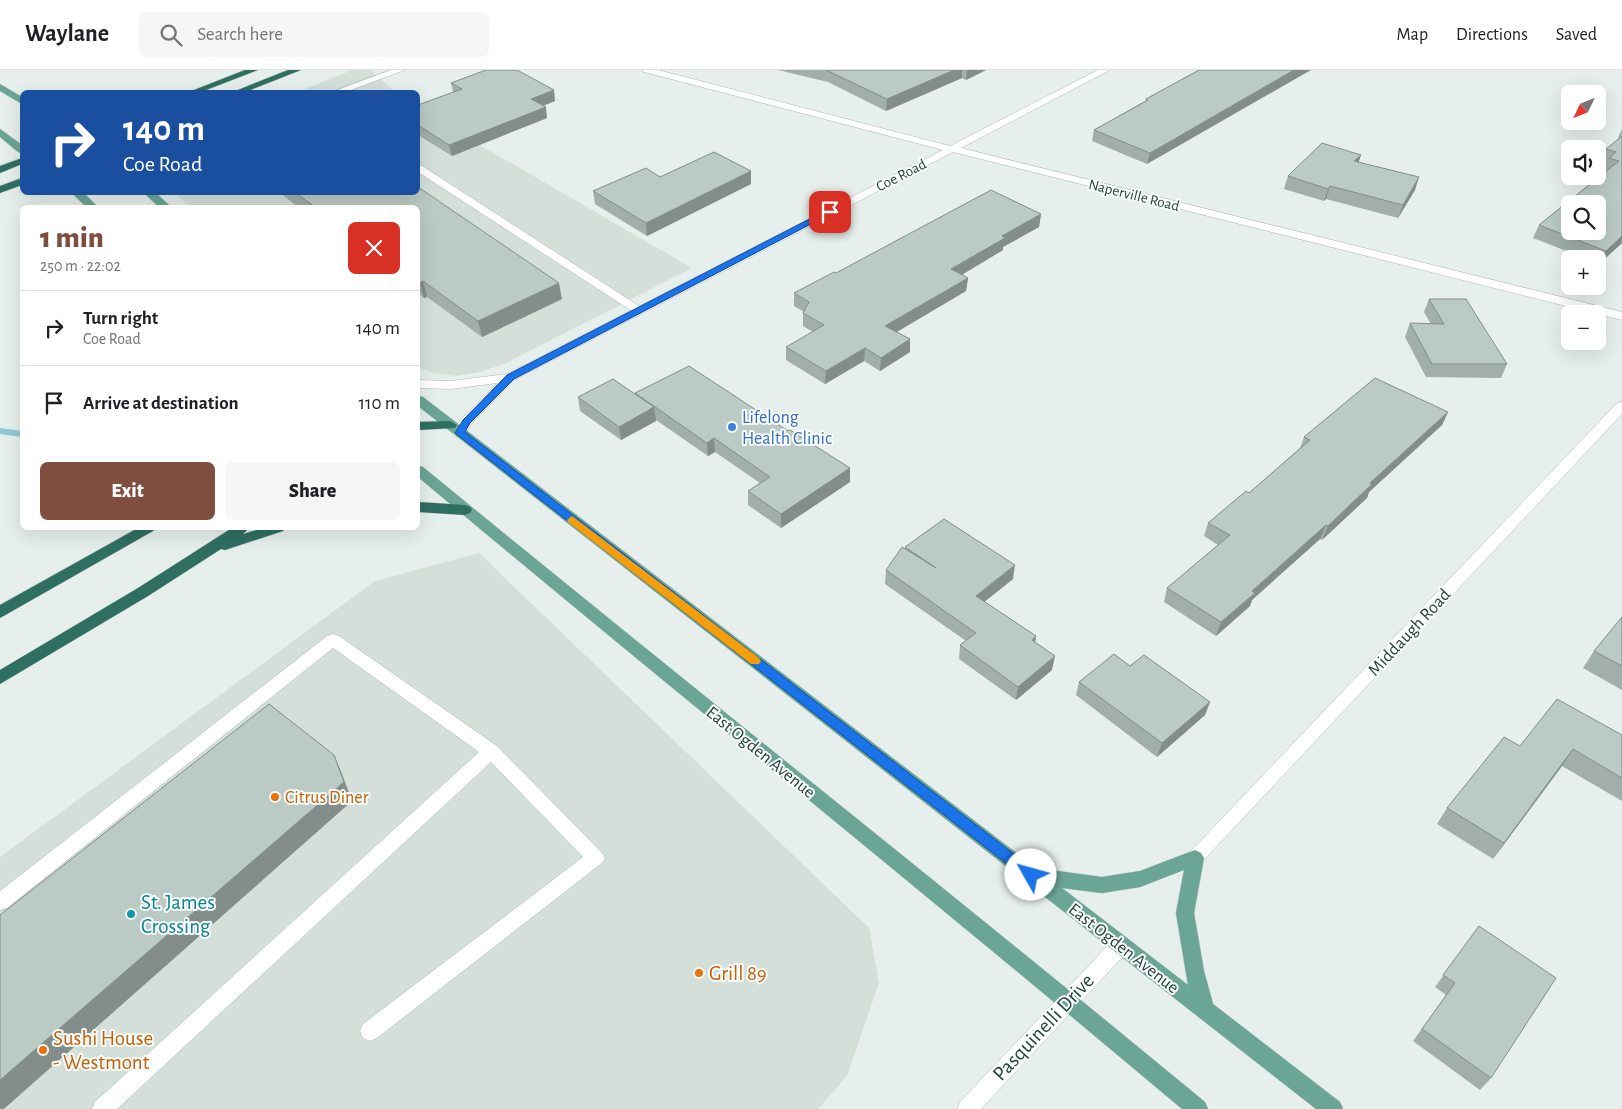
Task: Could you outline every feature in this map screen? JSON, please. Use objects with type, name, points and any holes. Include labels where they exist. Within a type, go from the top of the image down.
[{"type":"highway","points":[[199,90],[253,70]]},
{"type":"highway","points":[[243,90],[296,70]]},
{"type":"highway","points":[[0,170],[20,162]]},
{"type":"highway","points":[[0,190],[20,182]]},
{"type":"highway","points":[[420,426],[455,429]]},
{"type":"highway","points":[[420,507],[465,510]]},
{"type":"highway","points":[[0,612],[144,530]]},
{"type":"highway","points":[[0,678],[143,592],[239,530]]},
{"type":"highway","points":[[205,551],[272,530]]},
{"type":"main road","points":[[0,87],[20,100]]},
{"type":"main road","points":[[1,133],[20,148]]},
{"type":"main road","points":[[79,195],[91,205]]},
{"type":"main road","points":[[152,195],[163,205]]},
{"type":"main road","name":"East Ogden Avenue","points":[[420,402],[1333,1109]]},
{"type":"main road","name":"East Ogden Avenue","points":[[420,472],[637,652],[1068,1001],[1198,1109]]},
{"type":"main road","points":[[1031,875],[1102,885],[1140,879],[1196,858]]},
{"type":"main road","points":[[1196,858],[1185,913],[1194,971],[1206,1011]]},
{"type":"street","points":[[343,90],[400,70]]},
{"type":"street","name":"Naperville Road","points":[[648,70],[951,150],[1622,316]]},
{"type":"street","name":"Coe Road","points":[[455,429],[466,422],[510,377],[1105,70]]},
{"type":"street","points":[[420,169],[639,310]]},
{"type":"street","name":"Coe Road","points":[[420,384],[451,386],[510,377]]},
{"type":"street","name":"Middaugh Road","points":[[1196,858],[1622,406]]},
{"type":"street","points":[[0,902],[107,820],[333,640],[491,752],[596,858],[370,1031]]},
{"type":"street","points":[[102,1109],[491,752]]},
{"type":"street","name":"Pasquinelli Drive","points":[[967,1109],[1121,945]]},
{"type":"shaded area","points":[[352,70],[370,70],[393,90],[303,90]]},
{"type":"shaded area","points":[[420,110],[692,268],[506,363],[481,372],[456,376],[432,373],[420,368],[420,205],[189,205],[176,195],[420,195]]},
{"type":"shaded area","name":"St. James Crossing","points":[[479,553],[869,928],[879,983],[847,1076],[818,1109],[0,1109],[0,857],[375,581]]},
{"type":"building","points":[[486,70],[517,70],[554,90],[531,99],[546,107],[449,145],[420,126],[420,104],[462,89],[451,83]]},
{"type":"building","points":[[826,70],[954,70],[887,99]]},
{"type":"building","points":[[1199,70],[1294,70],[1150,153],[1094,130],[1148,100],[1146,99]]},
{"type":"building","points":[[1622,136],[1622,236],[1606,251],[1578,240],[1606,240],[1606,195],[1576,195],[1589,185],[1606,185],[1606,171],[1619,161],[1609,158],[1616,152],[1606,149]]},
{"type":"building","points":[[1322,143],[1361,155],[1354,161],[1419,177],[1403,205],[1330,186],[1328,189],[1288,176]]},
{"type":"building","points":[[714,152],[751,171],[646,223],[593,191],[646,168],[660,177]]},
{"type":"building","points":[[420,188],[559,283],[478,321],[423,281],[420,283],[420,205],[312,205],[299,195],[420,195]]},
{"type":"building","points":[[991,190],[1041,214],[1002,236],[1005,238],[951,269],[968,278],[885,326],[910,339],[881,358],[865,348],[826,371],[786,347],[824,325],[803,313],[809,302],[794,293],[834,272],[836,273]]},
{"type":"building","points":[[1561,207],[1561,234],[1539,225]]},
{"type":"building","points":[[1429,299],[1466,299],[1507,364],[1432,364],[1410,323],[1444,324]]},
{"type":"building","points":[[689,366],[788,431],[790,430],[850,468],[781,514],[748,491],[770,477],[714,438],[707,443],[635,393]]},
{"type":"building","points":[[1375,378],[1448,412],[1370,483],[1372,484],[1328,526],[1326,525],[1252,591],[1255,593],[1221,622],[1167,588],[1230,535],[1208,523],[1246,491],[1249,493],[1310,440],[1304,437]]},
{"type":"building","points":[[613,379],[654,407],[619,427],[578,397]]},
{"type":"building","points":[[944,519],[1015,565],[976,596],[1036,636],[1032,640],[1055,656],[1018,687],[960,645],[976,633],[886,570],[902,547],[936,568],[905,547]]},
{"type":"building","points":[[1622,617],[1622,666],[1594,651]]},
{"type":"building","points":[[1114,654],[1130,666],[1144,655],[1210,702],[1162,743],[1079,682]]},
{"type":"building","points":[[1557,699],[1622,735],[1622,778],[1573,749],[1504,843],[1447,808],[1504,737],[1520,746]]},
{"type":"building","name":"St. James Crossing","points":[[269,704],[334,755],[344,782],[0,1080],[0,915]]},
{"type":"building","points":[[1479,926],[1556,978],[1491,1078],[1422,1029],[1455,983],[1443,975]]},
{"type":"waterway","points":[[0,431],[20,434]]},
{"type":"slow traffic","points":[[572,520],[755,661]]},
{"type":"place","name":"Lifelong Health Clinic","points":[[732,427]]},
{"type":"place","name":"Citrus Diner","points":[[275,797]]},
{"type":"place","name":"St. James Crossing","points":[[131,914]]},
{"type":"place","name":"Grill 89","points":[[699,973]]},
{"type":"place","name":"Sushi House - Westmont","points":[[43,1050]]},
{"type":"route","points":[[830,212],[510,377],[466,422],[460,433],[1031,875]]}]
